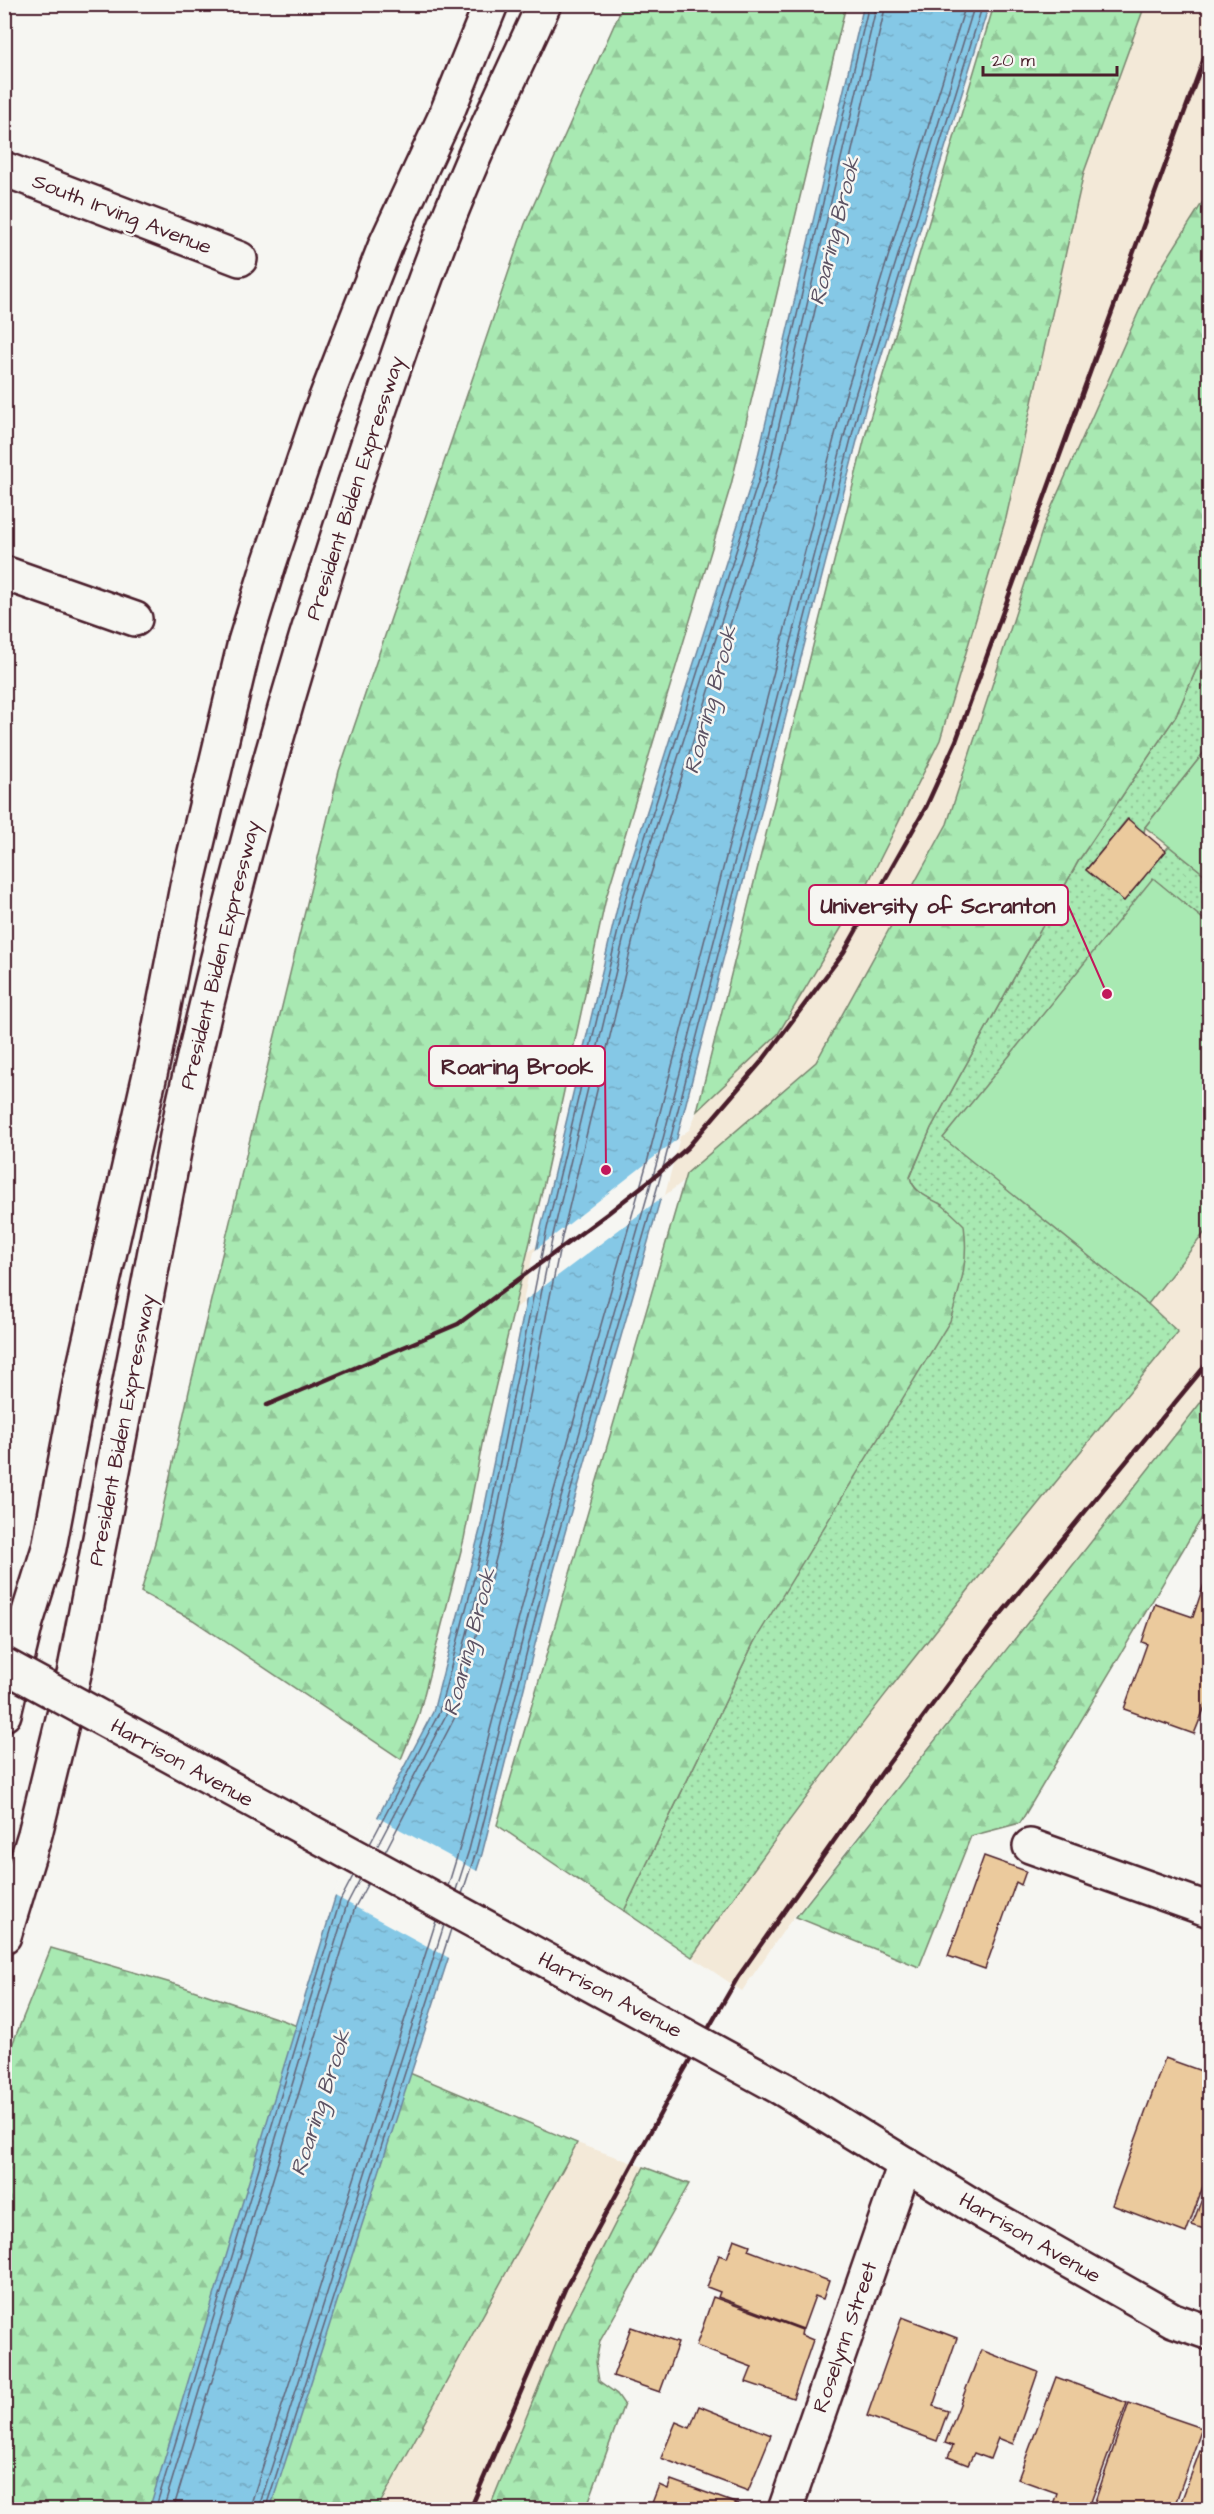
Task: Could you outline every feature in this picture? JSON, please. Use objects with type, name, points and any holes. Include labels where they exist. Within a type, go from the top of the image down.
[{"type":"main road","name":"President Biden Expressway","points":[[4,1714],[26,1622],[49,1548],[80,1384],[155,1052],[187,886],[246,642],[269,564],[319,416],[386,244],[446,115],[491,4]]},
{"type":"main road","name":"President Biden Expressway","points":[[4,1936],[35,1834],[74,1674],[183,1110],[201,1028],[262,788],[307,631],[387,388],[471,165],[544,4]]},
{"type":"main road","name":"South Irving Avenue","points":[[4,169],[240,259]]},
{"type":"main road","points":[[4,573],[135,619]]},
{"type":"main road","name":"Harrison Avenue","points":[[4,1665],[783,2089],[986,2214],[1173,2320],[1209,2333]]},
{"type":"main road","points":[[1030,1846],[1209,1910]]},
{"type":"main road","name":"Roselynn Street","points":[[785,2510],[905,2164]]},
{"type":"shaded area","points":[[1145,5],[1209,5],[1209,192],[1151,284],[1045,522],[947,824],[816,1062],[696,1165],[697,1171],[483,1333],[459,1305],[690,1129],[697,1111],[778,1034],[867,885],[940,740],[1006,518],[1084,172]]},
{"type":"shaded area","points":[[1209,640],[1209,1392],[786,1927],[742,1991],[692,1957],[735,1895],[870,1713],[931,1128],[1176,716]]},
{"type":"shaded area","points":[[577,2143],[644,2167],[564,2324],[489,2509],[377,2510]]},
{"type":"green space","points":[[623,5],[846,5],[731,485],[606,898],[544,1183],[483,1439],[464,1539],[418,1718],[401,1759],[193,1620],[141,1592],[156,1539],[189,1391],[339,771],[525,224]]},
{"type":"green space","points":[[994,5],[1145,5],[1084,172],[1006,518],[940,740],[867,885],[778,1034],[697,1111],[868,425]]},
{"type":"green space","points":[[1209,192],[1209,640],[1176,716],[1079,860],[931,1128],[910,1177],[918,1191],[942,1205],[964,1225],[965,1262],[950,1321],[754,1642],[624,1911],[497,1825],[686,1174],[816,1062],[947,824],[1045,522],[1151,284]]},
{"type":"green space","points":[[1209,640],[1209,746],[1145,827],[1144,833],[1127,819],[1086,870],[1124,901],[1169,846],[1209,878],[1209,924],[1153,879],[944,1138],[1148,1304],[1178,1332],[867,1717],[807,1796],[692,1957],[624,1911],[754,1642],[942,1205],[919,1191],[910,1178],[931,1128],[1079,860],[1176,716]]},
{"type":"green space","points":[[1209,746],[1209,878],[1145,827]]},
{"type":"green space","points":[[1153,878],[1209,924],[1209,1227],[1148,1304],[943,1138]]},
{"type":"green space","points":[[1209,1392],[1209,1510],[1203,1516],[1020,1823],[971,1836],[919,1967],[796,1917]]},
{"type":"green space","points":[[51,1948],[178,1985],[285,2021],[577,2143],[377,2509],[5,2509],[4,2065]]},
{"type":"green space","points":[[644,2167],[689,2184],[600,2341],[596,2362],[599,2381],[617,2394],[624,2404],[586,2509],[489,2509],[564,2324]]},
{"type":"water","points":[[864,4],[989,5],[866,406],[670,1165],[550,1585],[482,1854],[270,2509],[149,2510],[335,1898],[433,1712],[480,1530],[540,1232],[620,896],[753,477]]},
{"type":"pier","points":[[680,1137],[665,1195],[523,1302],[533,1252]]},
{"type":"pier","points":[[375,1816],[479,1872],[451,1959],[333,1895]]},
{"type":"building","points":[[1128,819],[1166,851],[1124,901],[1086,870]]},
{"type":"building","points":[[1204,1584],[1210,1586],[1210,1694],[1194,1734],[1124,1709],[1147,1644],[1142,1642],[1155,1604],[1193,1617]]},
{"type":"building","points":[[984,1856],[1026,1871],[1021,1885],[1016,1882],[985,1969],[948,1956]]},
{"type":"building","points":[[1165,2058],[1210,2074],[1210,2167],[1186,2233],[1112,2205]]},
{"type":"building","points":[[1210,2178],[1210,2231],[1192,2225]]},
{"type":"building","points":[[734,2239],[750,2245],[748,2250],[829,2281],[823,2299],[815,2296],[803,2329],[718,2297],[720,2292],[707,2287],[719,2255],[727,2258]]},
{"type":"building","points":[[713,2297],[802,2330],[801,2335],[813,2340],[793,2398],[746,2382],[752,2367],[696,2346]]},
{"type":"building","points":[[902,2317],[957,2338],[933,2406],[948,2411],[937,2441],[867,2416]]},
{"type":"building","points":[[631,2327],[678,2343],[660,2392],[613,2376]]},
{"type":"building","points":[[981,2350],[1038,2372],[1013,2444],[998,2438],[990,2459],[974,2453],[968,2465],[948,2457],[953,2446],[945,2443]]},
{"type":"building","points":[[1056,2377],[1127,2403],[1088,2510],[1051,2510],[1057,2493],[1018,2479]]},
{"type":"building","points":[[1129,2403],[1202,2428],[1173,2510],[1092,2510]]},
{"type":"building","points":[[699,2406],[771,2435],[748,2491],[661,2458],[676,2422],[690,2428]]},
{"type":"building","points":[[1200,2451],[1210,2455],[1210,2510],[1178,2510]]},
{"type":"building","points":[[671,2480],[746,2507],[745,2510],[658,2510],[660,2506],[652,2503],[659,2485],[668,2489]]},
{"type":"railway","points":[[267,1405],[458,1324],[607,1214],[688,1147],[762,1061],[844,952],[926,807],[956,741],[1210,42]]},
{"type":"railway","points":[[470,2510],[565,2289],[678,2081],[738,1977],[883,1771],[990,1627],[1210,1360]]},
{"type":"place","name":"University of Scranton","points":[[1107,994]]},
{"type":"place","name":"Roaring Brook","points":[[606,1170]]}]
